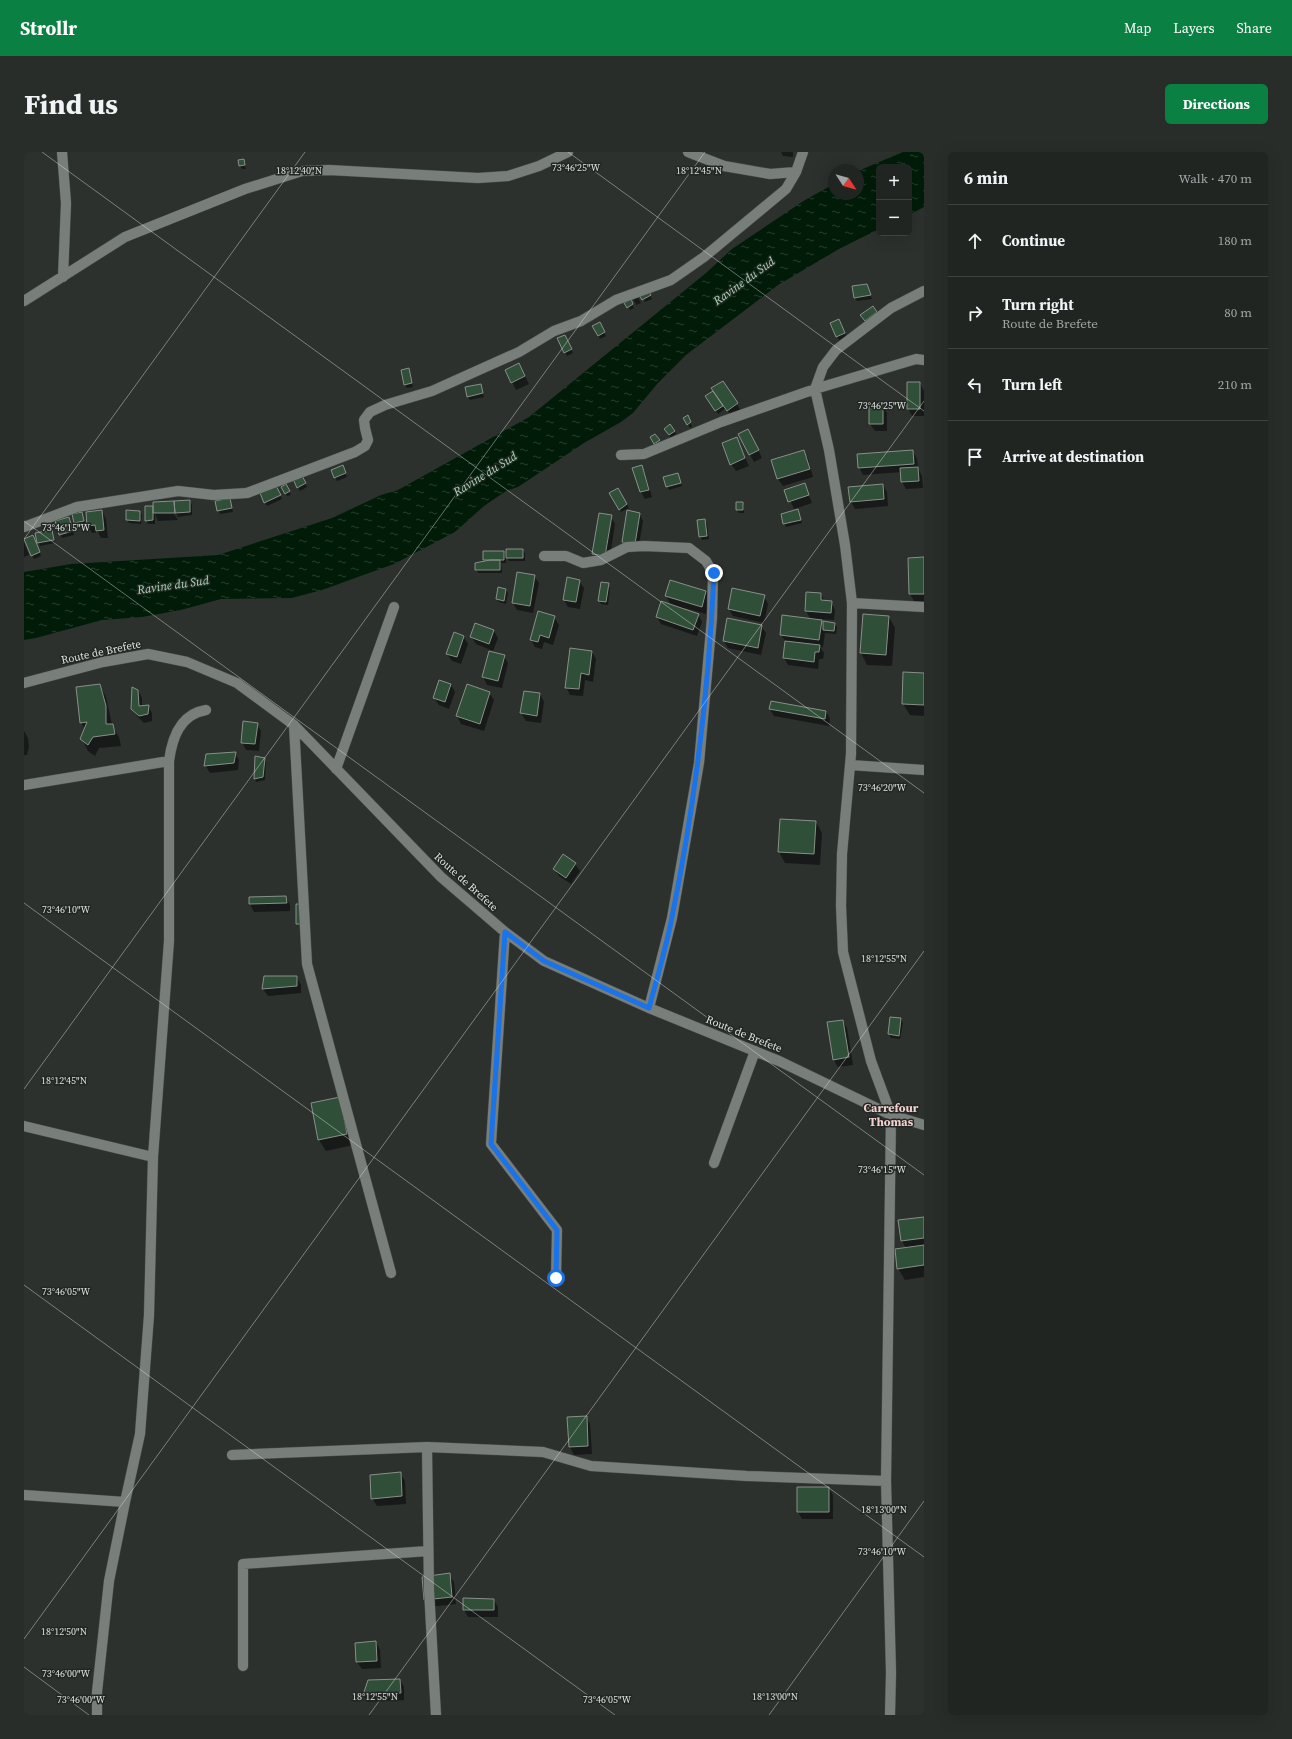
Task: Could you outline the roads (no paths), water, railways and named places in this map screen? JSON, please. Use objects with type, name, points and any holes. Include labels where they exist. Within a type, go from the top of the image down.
[{"type":"street","points":[[62,152],[66,203],[63,277]]},
{"type":"street","points":[[24,301],[126,237],[245,189],[302,172],[329,170],[478,178],[508,176],[539,166],[568,152]]},
{"type":"street","points":[[688,152],[724,166],[770,174],[796,172]]},
{"type":"street","points":[[24,527],[77,507],[178,491],[214,495],[246,493],[355,452],[365,446],[368,440],[364,420],[370,412],[385,405],[432,391],[519,352],[554,331],[581,321],[616,300],[671,280],[704,257],[786,189],[796,172],[803,152]]},
{"type":"street","points":[[890,1715],[891,1672],[886,1481],[891,1115],[870,1061],[843,952],[841,906],[842,854],[850,765],[852,603],[845,545],[829,450],[815,389],[823,367],[836,350],[891,308],[924,291]]},
{"type":"street","points":[[621,455],[644,454],[715,425],[815,389],[916,359],[924,360]]},
{"type":"street","points":[[544,556],[566,556],[583,563],[601,560],[627,547],[644,546],[689,548],[706,561],[714,573],[712,618],[699,763],[672,918],[649,1008]]},
{"type":"street","points":[[852,603],[924,607]]},
{"type":"street","points":[[336,769],[394,607]]},
{"type":"street","name":"Route de Brefete","points":[[24,683],[103,662],[148,654],[187,662],[237,683],[294,725],[441,878],[505,932],[544,961],[649,1008],[755,1051],[891,1115],[924,1125]]},
{"type":"street","points":[[97,1715],[97,1692],[109,1581],[124,1502],[140,1434],[149,1315],[153,1156],[169,941],[169,761],[171,743],[176,731],[184,722],[197,712],[206,710]]},
{"type":"street","points":[[294,725],[307,964],[390,1273]]},
{"type":"street","points":[[24,785],[169,761]]},
{"type":"street","points":[[850,765],[924,770]]},
{"type":"street","points":[[505,932],[491,1144],[557,1230],[556,1278]]},
{"type":"street","points":[[714,1163],[755,1051]]},
{"type":"street","points":[[24,1126],[153,1156]]},
{"type":"street","points":[[232,1455],[427,1447],[543,1452],[590,1466],[747,1476],[886,1481]]},
{"type":"street","points":[[427,1447],[428,1551],[436,1715]]},
{"type":"street","points":[[24,1495],[124,1502]]},
{"type":"street","points":[[243,1666],[243,1564],[428,1551]]},
{"type":"water","name":"Ravine du Sud","points":[[903,152],[924,152],[924,207],[912,213],[912,164],[876,164],[876,230],[839,249],[778,285],[686,355],[658,383],[633,413],[621,422],[584,443],[518,487],[506,491],[484,506],[455,532],[394,564],[322,590],[292,598],[221,599],[181,610],[142,617],[102,620],[24,640],[24,572],[71,564],[218,555],[332,518],[381,495],[398,490],[529,417],[706,273],[732,249],[805,200],[828,187],[828,200],[864,200],[864,168]]},
{"type":"district","name":"Carrefour Thomas","points":[[891,1115]]}]
